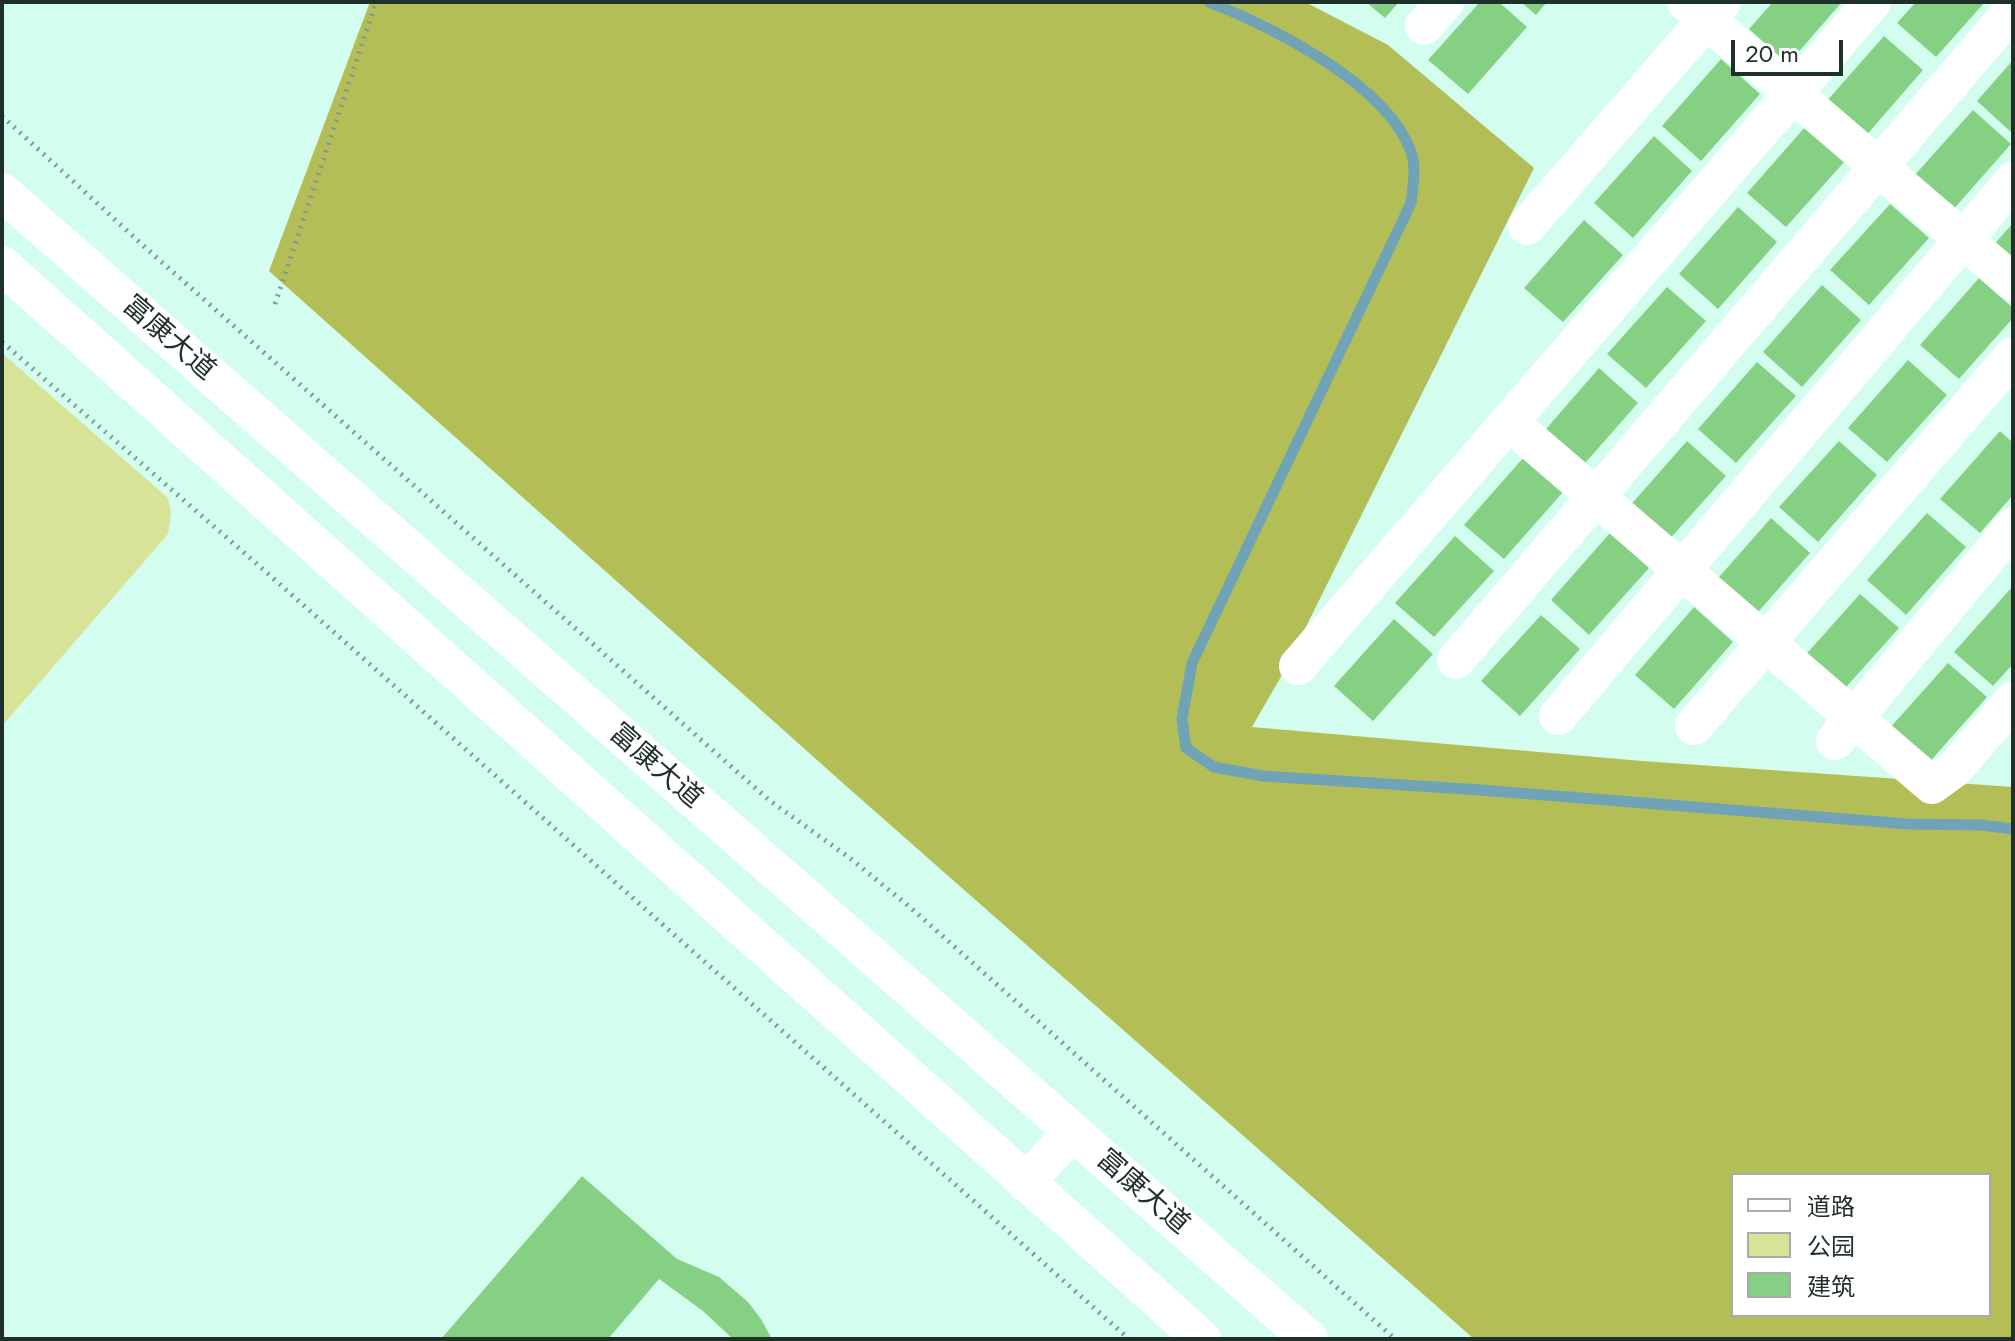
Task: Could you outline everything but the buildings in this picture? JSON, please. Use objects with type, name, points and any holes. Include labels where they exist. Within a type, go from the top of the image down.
[{"type":"street","points":[[1298,666],[1872,2]]},
{"type":"street","points":[[1527,226],[1705,8],[1793,94],[2013,282]]},
{"type":"street","points":[[1456,660],[2013,10]]},
{"type":"street","points":[[1558,716],[2013,181]]},
{"type":"street","name":"富康大道","points":[[2,192],[1309,1339]]},
{"type":"street","name":"富康大道","points":[[2,265],[1202,1339]]},
{"type":"street","points":[[1694,726],[2013,356]]},
{"type":"street","points":[[1509,422],[1766,643],[1844,729],[1932,785],[1954,769],[2008,716]]},
{"type":"street","points":[[1844,729],[2013,527]]},
{"type":"street","points":[[1026,1183],[1072,1132]]},
{"type":"path","points":[[275,304],[376,2]]},
{"type":"path","points":[[2,116],[147,249],[769,800],[851,859],[911,908],[1395,1339]]},
{"type":"path","points":[[2,342],[265,571],[1129,1339]]},
{"type":"green space","points":[[370,2],[1305,2],[1388,45],[1534,168],[1282,675],[1252,727],[1642,761],[2013,787],[2013,1339],[1474,1339],[845,785],[269,271]]},
{"type":"green space","points":[[2,353],[168,498],[171,513],[168,534],[2,726]]},
{"type":"waterway","points":[[1209,2],[1293,42],[1352,80],[1396,125],[1410,149],[1414,176],[1411,203],[1192,663],[1182,719],[1186,748],[1214,767],[1263,776],[1908,824],[1981,825],[2013,829]]}]
